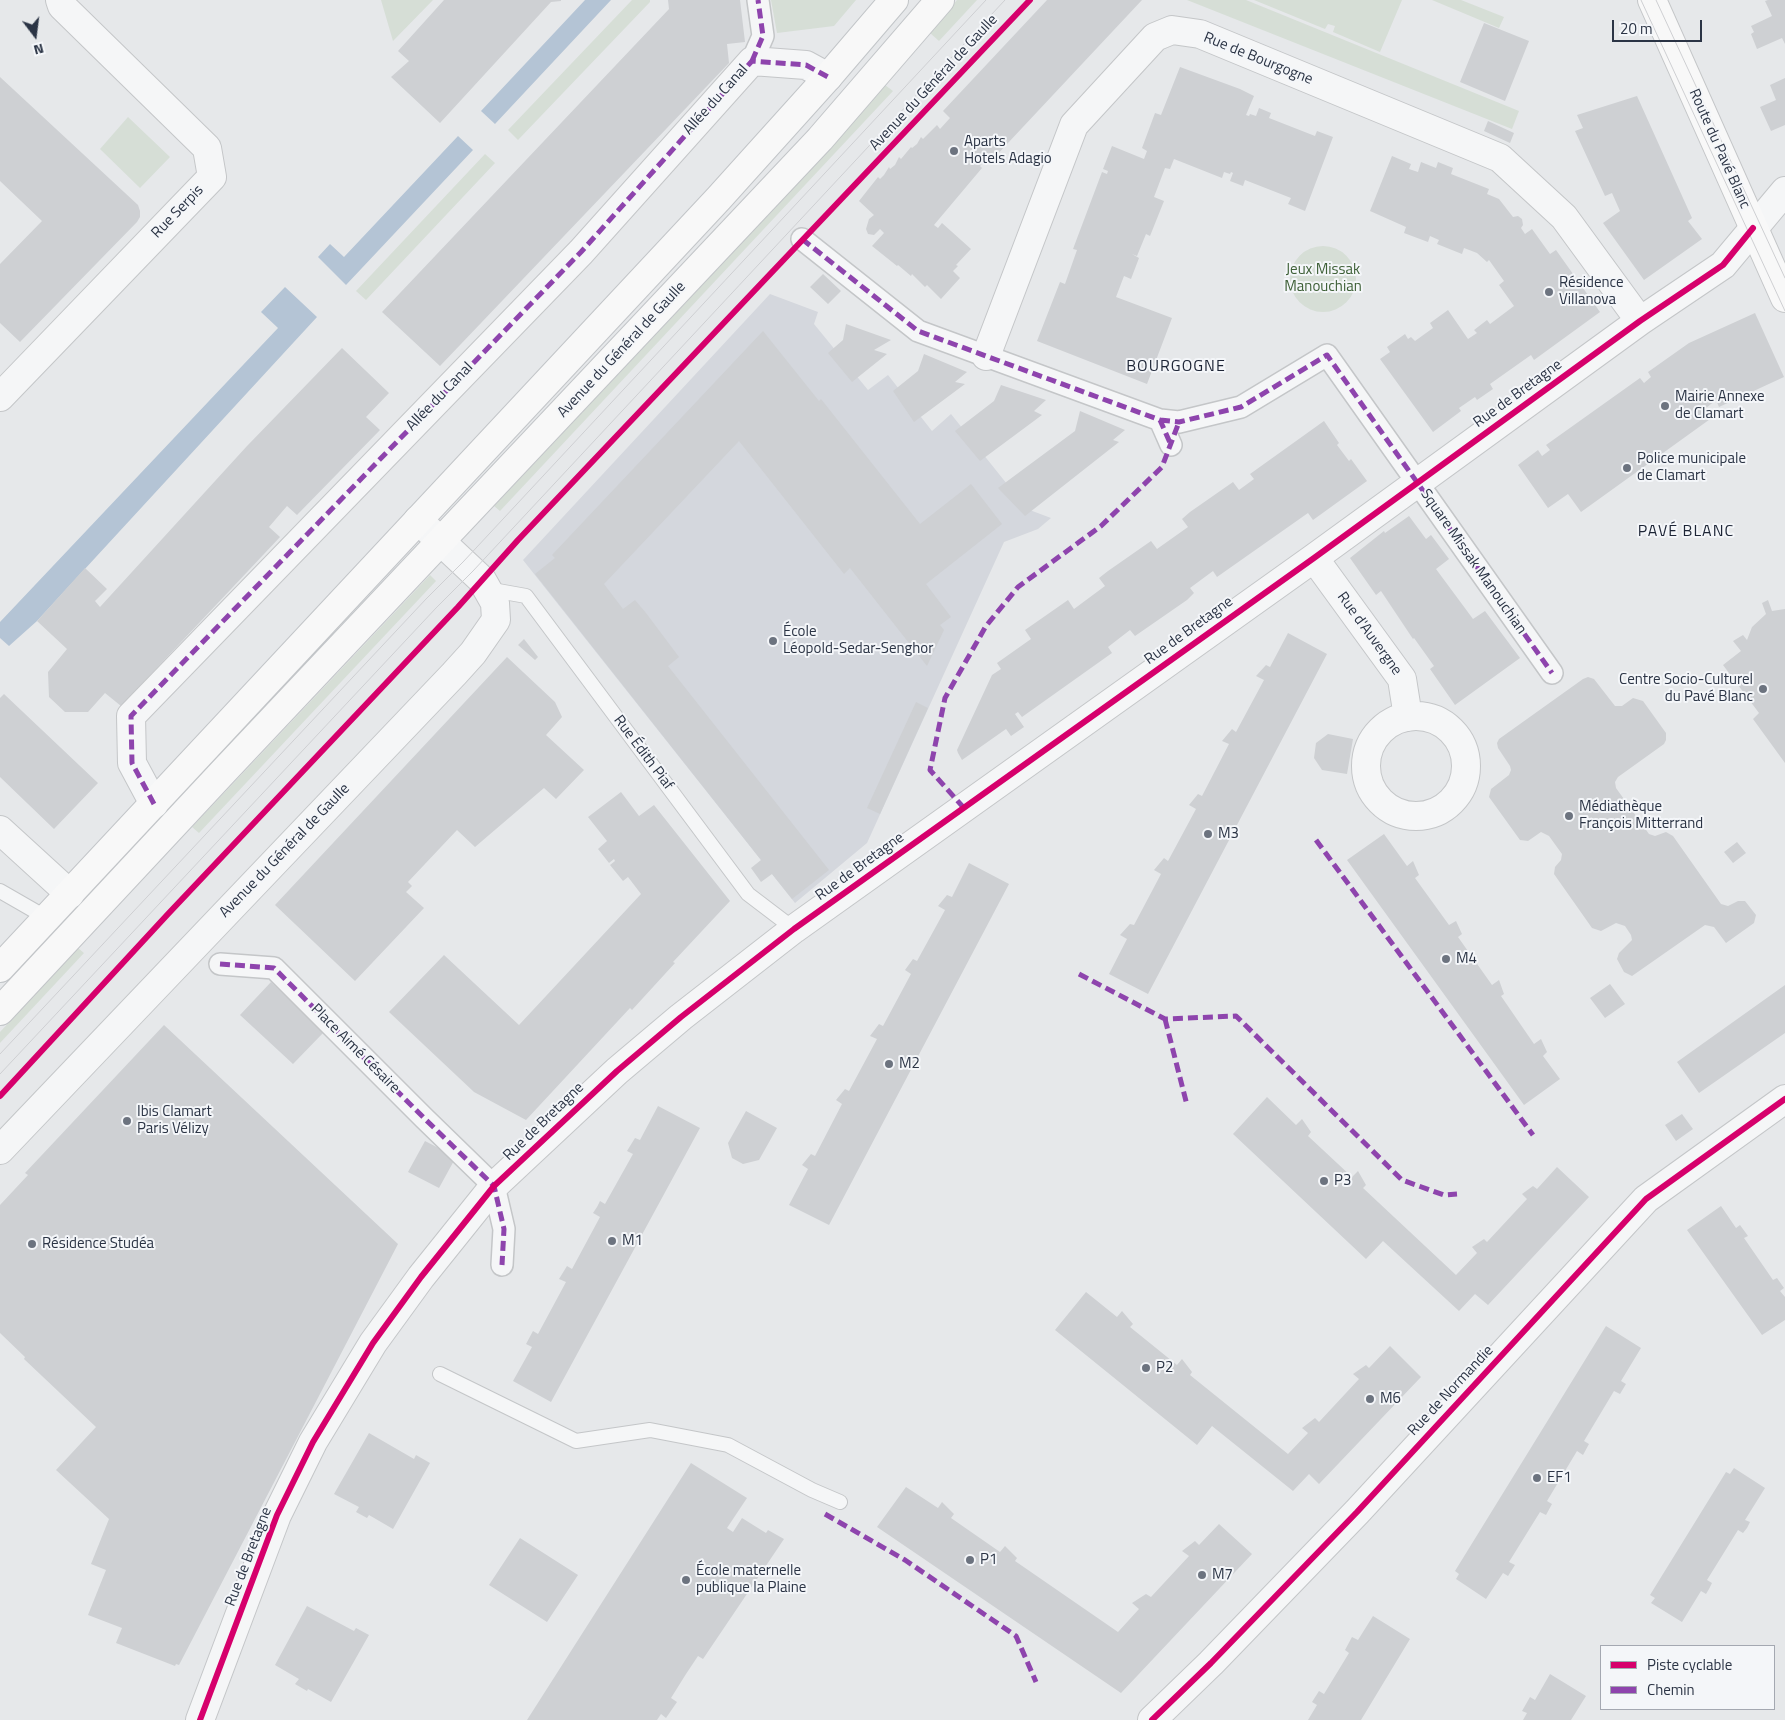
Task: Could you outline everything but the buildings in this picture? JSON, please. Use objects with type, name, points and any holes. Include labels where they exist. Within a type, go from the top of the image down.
[{"type":"main road","points":[[0,968],[719,198],[828,77],[894,0]]},
{"type":"main road","name":"Avenue du Général de Gaulle","points":[[0,1011],[820,139],[940,0]]},
{"type":"main road","name":"Route du Pavé Blanc","points":[[1652,0],[1785,298]]},
{"type":"street","name":"Rue Serpis","points":[[0,397],[212,177],[206,148],[62,6],[60,0]]},
{"type":"street","points":[[752,61],[763,36],[758,0]]},
{"type":"street","name":"Rue de Bourgogne","points":[[986,356],[1074,125],[1155,37],[1172,30],[1200,34],[1500,158],[1564,217],[1640,321]]},
{"type":"street","name":"Allée du Canal","points":[[154,804],[132,763],[131,716],[581,252],[752,61],[806,65],[828,77]]},
{"type":"street","name":"Rue de Bretagne","points":[[200,1720],[278,1516],[313,1442],[373,1343],[420,1277],[494,1186],[624,1065],[681,1017],[794,929],[1314,558],[1640,321],[1723,265],[1785,191]]},
{"type":"street","points":[[802,239],[918,331],[1160,420],[1171,444]]},
{"type":"street","name":"Square Missak Manouchian","points":[[1160,420],[1179,422],[1241,406],[1327,355],[1552,673]]},
{"type":"street","name":"Avenue du Général de Gaulle","points":[[0,1150],[473,653],[496,620],[495,603],[482,580],[418,520]]},
{"type":"street","name":"Rue d'Auvergne","points":[[1314,558],[1402,679],[1408,717]]},
{"type":"street","points":[[0,830],[70,894]]},
{"type":"street","name":"Place Aimé Césaire","points":[[220,964],[274,968],[494,1186]]},
{"type":"street","name":"Rue de Normandie","points":[[1152,1720],[1211,1663],[1357,1512],[1646,1199],[1785,1099]]},
{"type":"street","points":[[494,1186],[504,1229],[502,1264]]},
{"type":"lane","name":"Rue Édith Piaf","points":[[487,589],[526,596],[748,894],[794,929]]},
{"type":"lane","points":[[0,891],[47,918]]},
{"type":"lane","points":[[440,1374],[576,1441],[650,1430],[728,1445],[812,1490],[840,1502]]},
{"type":"shaded area","name":"École Léopold-Sedar-Senghor","points":[[770,294],[818,312],[814,324],[868,390],[888,375],[932,431],[951,414],[1027,509],[1051,518],[1038,529],[1004,542],[867,843],[795,903],[523,560]]},
{"type":"green space","points":[[381,0],[433,0],[393,41]]},
{"type":"green space","points":[[632,0],[650,0],[650,2],[518,140],[508,130]]},
{"type":"green space","points":[[771,0],[856,0],[834,26],[777,33]]},
{"type":"green space","points":[[957,0],[977,0],[939,41],[930,33]]},
{"type":"green space","points":[[1187,0],[1246,0],[1519,111],[1512,129]]},
{"type":"green space","points":[[1254,0],[1402,0],[1380,52],[1333,32],[1335,26],[1328,24],[1325,29]]},
{"type":"green space","points":[[1432,0],[1461,0],[1504,17],[1499,28]]},
{"type":"green space","points":[[885,85],[893,91],[500,511],[494,506],[838,139]]},
{"type":"green space","points":[[128,117],[170,157],[140,188],[100,149]]},
{"type":"green space","points":[[485,154],[495,163],[366,300],[356,291]]},
{"type":"green space","name":"Jeux Missak Manouchian","points":[[1316,246],[1330,246],[1342,251],[1351,260],[1356,272],[1354,292],[1347,303],[1330,312],[1316,312],[1304,307],[1295,298],[1290,286],[1290,272],[1295,260],[1304,251]]},
{"type":"green space","points":[[430,575],[436,581],[199,833],[192,827]]},
{"type":"green space","points":[[78,948],[84,953],[0,1043],[0,1032]]},
{"type":"water","points":[[585,0],[611,0],[495,124],[481,111]]},
{"type":"water","points":[[458,136],[473,150],[346,285],[318,257],[330,244],[344,257]]},
{"type":"water","points":[[285,287],[317,317],[37,621],[9,646],[0,638],[0,622],[278,328],[261,312]]},
{"type":"tram line","points":[[0,1054],[426,599],[463,562],[986,0]]},
{"type":"tram line","points":[[0,1074],[436,608],[473,571],[1005,0]]},
{"type":"tram line","points":[[1641,0],[1785,311]]},
{"type":"tram line","points":[[1656,0],[1785,278]]},
{"type":"marked path","points":[[752,61],[763,36],[758,0]]},
{"type":"marked path","points":[[154,804],[132,763],[131,716],[581,252],[752,61],[806,65],[828,77]]},
{"type":"marked path","points":[[802,239],[918,331],[1160,420],[1171,445]]},
{"type":"marked path","points":[[1160,420],[1179,422],[1241,407],[1327,355],[1552,673]]},
{"type":"marked path","points":[[964,808],[930,770],[945,698],[986,626],[1018,587],[1101,526],[1162,467],[1179,422]]},
{"type":"marked path","points":[[1316,840],[1533,1135]]},
{"type":"marked path","points":[[220,964],[274,968],[494,1186],[504,1229],[502,1265]]},
{"type":"marked path","points":[[1079,974],[1165,1019],[1236,1016],[1402,1180],[1444,1195],[1457,1194]]},
{"type":"marked path","points":[[1165,1019],[1187,1105]]},
{"type":"marked path","points":[[825,1514],[905,1560],[1016,1636],[1036,1682]]},
{"type":"cycle path","points":[[0,1096],[168,914],[458,607],[518,540],[1030,0]]},
{"type":"cycle path","points":[[200,1720],[277,1515],[313,1442],[373,1343],[421,1277],[494,1186],[617,1071],[681,1017],[794,929],[1314,558],[1640,321],[1723,265],[1753,228]]},
{"type":"cycle path","points":[[1152,1720],[1211,1663],[1357,1512],[1646,1199],[1785,1099]]},
{"type":"place","name":"Aparts Hotels Adagio","points":[[954,151]]},
{"type":"place","name":"Résidence Villanova","points":[[1549,292]]},
{"type":"place","name":"Mairie Annexe de Clamart","points":[[1665,406]]},
{"type":"place","name":"Police municipale de Clamart","points":[[1627,468]]},
{"type":"place","name":"École Léopold-Sedar-Senghor","points":[[773,641]]},
{"type":"place","name":"Centre Socio-Culturel du Pavé Blanc","points":[[1763,689]]},
{"type":"place","name":"Médiathèque François Mitterrand","points":[[1569,816]]},
{"type":"place","name":"M3","points":[[1208,834]]},
{"type":"place","name":"M4","points":[[1446,959]]},
{"type":"place","name":"M2","points":[[889,1064]]},
{"type":"place","name":"Ibis Clamart Paris Vélizy","points":[[127,1121]]},
{"type":"place","name":"P3","points":[[1324,1181]]},
{"type":"place","name":"M1","points":[[612,1241]]},
{"type":"place","name":"Résidence Studéa","points":[[32,1244]]},
{"type":"place","name":"P2","points":[[1146,1368]]},
{"type":"place","name":"M6","points":[[1370,1399]]},
{"type":"place","name":"EF1","points":[[1537,1478]]},
{"type":"place","name":"P1","points":[[970,1560]]},
{"type":"place","name":"M7","points":[[1202,1575]]},
{"type":"place","name":"École maternelle publique la Plaine","points":[[686,1580]]},
{"type":"district","name":"BOURGOGNE","points":[[1176,367]]},
{"type":"district","name":"PAVÉ BLANC","points":[[1686,532]]}]
